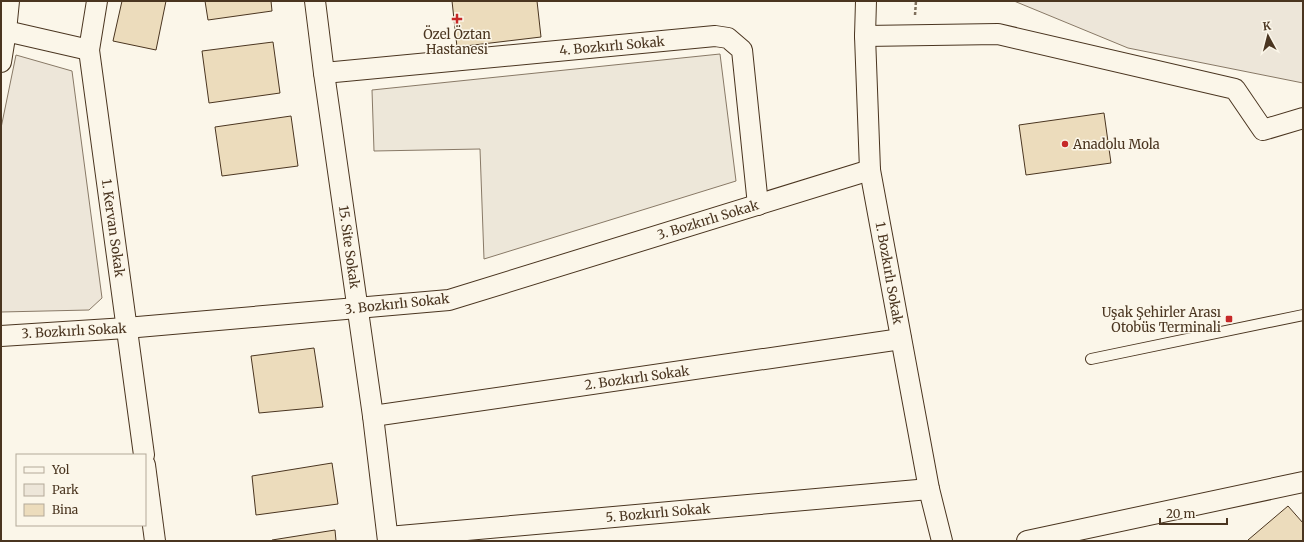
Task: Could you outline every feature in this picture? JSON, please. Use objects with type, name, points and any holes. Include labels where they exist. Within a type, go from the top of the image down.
[{"type":"street","points":[[1,62],[4,25],[9,1]]},
{"type":"street","name":"1. Kervan Sokak","points":[[97,1],[89,50],[144,454]]},
{"type":"street","name":"15. Site Sokak","points":[[315,1],[373,416],[388,539]]},
{"type":"street","name":"1. Bozkırlı Sokak","points":[[866,1],[865,36],[870,170],[929,489],[942,541]]},
{"type":"street","points":[[4,25],[89,50]]},
{"type":"street","points":[[865,36],[998,34],[1235,89],[1263,130],[1303,118]]},
{"type":"street","name":"4. Bozkırlı Sokak","points":[[324,72],[715,36],[728,38],[742,50],[758,205]]},
{"type":"street","name":"3. Bozkırlı Sokak","points":[[1,336],[126,328],[449,300],[870,170]]},
{"type":"street","name":"2. Bozkırlı Sokak","points":[[373,416],[901,339]]},
{"type":"street","points":[[146,473],[155,541]]},
{"type":"street","points":[[1027,541],[1303,482]]},
{"type":"street","name":"5. Bozkırlı Sokak","points":[[388,539],[929,489]]},
{"type":"lane","points":[[1091,359],[1303,315]]},
{"type":"green space","points":[[1014,1],[1303,1],[1303,83],[1128,48]]},
{"type":"green space","points":[[16,55],[72,71],[102,298],[89,310],[1,312],[1,128]]},
{"type":"shaded area","points":[[720,54],[736,181],[484,259],[480,149],[374,151],[372,90]]},
{"type":"building","points":[[122,1],[166,1],[156,50],[113,41]]},
{"type":"building","points":[[205,1],[271,1],[272,11],[208,20]]},
{"type":"building","points":[[452,1],[537,1],[541,37],[457,47]]},
{"type":"building","points":[[273,42],[280,93],[209,103],[202,51]]},
{"type":"building","name":"Anadolu Mola","points":[[1104,113],[1111,163],[1026,175],[1019,125]]},
{"type":"building","points":[[291,116],[298,166],[222,176],[215,127]]},
{"type":"building","points":[[314,348],[323,407],[259,413],[251,356]]},
{"type":"building","points":[[332,463],[338,504],[256,515],[252,476]]},
{"type":"building","points":[[1288,506],[1303,523],[1303,541],[1248,540]]},
{"type":"building","points":[[335,530],[336,541],[272,540]]},
{"type":"place","name":"Özel Öztan Hastanesi","points":[[457,19]]},
{"type":"place","name":"Anadolu Mola","points":[[1065,144]]},
{"type":"place","name":"Uşak Şehirler Arası Otobüs Terminali","points":[[1229,319]]}]
